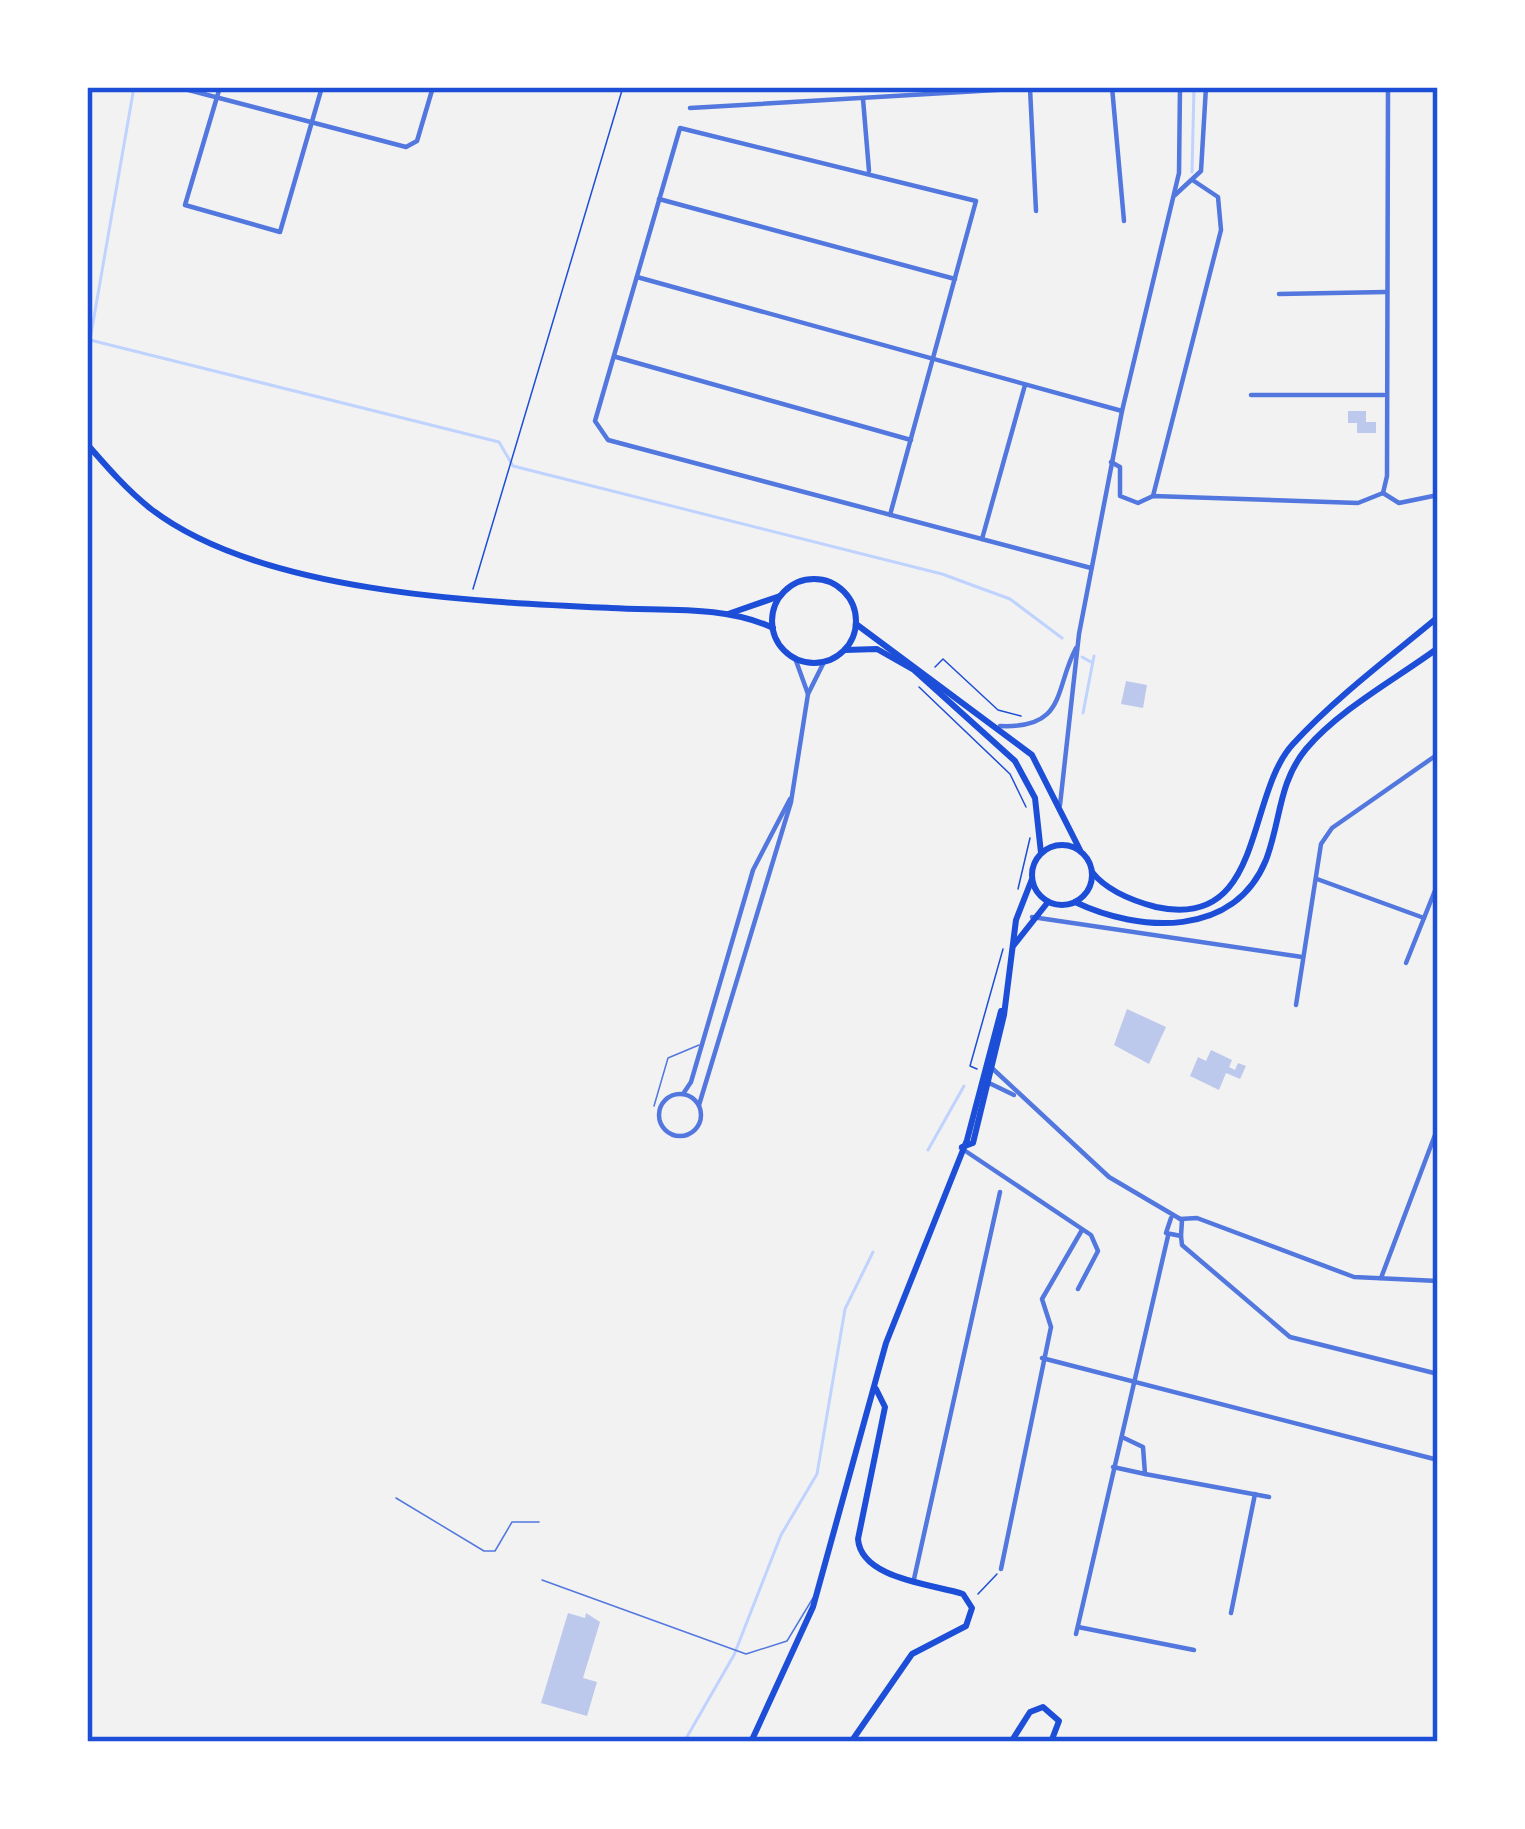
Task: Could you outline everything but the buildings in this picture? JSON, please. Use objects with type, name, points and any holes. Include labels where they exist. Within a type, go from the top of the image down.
[{"type":"main road","points":[[87,444],[154,511],[207,542],[321,576],[470,601],[728,614],[772,628],[795,658],[824,662],[845,650],[877,650],[914,670],[1015,761],[1035,798],[1041,853],[1009,953],[991,1067],[983,1081]]},
{"type":"main road","points":[[728,614],[780,596],[802,581],[829,581],[850,598],[856,624],[845,650]]},
{"type":"main road","points":[[772,628],[780,596]]},
{"type":"main road","points":[[856,624],[1000,726],[1042,766],[1092,872],[1113,890],[1162,908],[1186,908],[1222,892],[1249,859],[1263,795],[1293,744],[1438,617]]},
{"type":"main road","points":[[1009,953],[1048,902],[1075,902],[1157,924],[1187,924],[1238,901],[1268,855],[1280,796],[1308,747],[1438,648]]},
{"type":"main road","points":[[1041,853],[1060,844],[1080,850]]},
{"type":"main road","points":[[1075,902],[1088,890],[1092,872]]},
{"type":"main road","points":[[1032,879],[1048,902]]},
{"type":"main road","points":[[751,1742],[816,1597],[889,1335],[961,1148],[973,1143],[1001,1011]]},
{"type":"main road","points":[[851,1742],[912,1654],[966,1626],[973,1608],[969,1599],[876,1568],[859,1549],[884,1418],[885,1400],[876,1389]]},
{"type":"main road","points":[[1011,1742],[1025,1718],[1039,1707],[1058,1716],[1060,1726],[1051,1742]]},
{"type":"street","points":[[177,87],[412,147],[433,87]]},
{"type":"street","points":[[220,87],[185,205],[280,232],[322,87]]},
{"type":"street","points":[[690,108],[1050,87]]},
{"type":"street","points":[[1112,87],[1124,221]]},
{"type":"street","points":[[1060,806],[1076,648],[1091,568],[1122,411],[1175,194],[1180,87]]},
{"type":"street","points":[[1175,194],[1201,171],[1206,87]]},
{"type":"street","points":[[1112,462],[1120,467],[1122,499],[1143,503],[1154,496],[1358,503],[1382,493],[1388,476],[1388,87]]},
{"type":"street","points":[[1030,88],[1036,211]]},
{"type":"street","points":[[863,98],[869,171]]},
{"type":"street","points":[[890,515],[976,201],[680,128],[595,421],[598,434],[890,515],[1091,568]]},
{"type":"street","points":[[1154,496],[1221,230],[1218,197],[1194,181]]},
{"type":"street","points":[[659,199],[956,279]]},
{"type":"street","points":[[637,277],[1122,411]]},
{"type":"street","points":[[1279,294],[1386,292]]},
{"type":"street","points":[[616,357],[912,441]]},
{"type":"street","points":[[982,539],[1025,385]]},
{"type":"street","points":[[1251,394],[1386,395]]},
{"type":"street","points":[[1382,493],[1399,503],[1438,495]]},
{"type":"street","points":[[1000,726],[1028,724],[1051,711],[1076,648]]},
{"type":"street","points":[[795,658],[808,694]]},
{"type":"street","points":[[699,1105],[683,1094],[671,1096],[660,1108],[661,1125],[669,1134],[684,1137],[695,1131],[702,1117],[699,1105],[802,756],[808,694],[824,662]]},
{"type":"street","points":[[1296,1005],[1322,844],[1332,828],[1438,754]]},
{"type":"street","points":[[683,1094],[753,870],[790,800]]},
{"type":"street","points":[[1317,879],[1424,918]]},
{"type":"street","points":[[1406,963],[1438,884]]},
{"type":"street","points":[[1032,917],[1302,957]]},
{"type":"street","points":[[991,1067],[1014,1095],[1109,1177],[1171,1218],[1197,1218],[1326,1269],[1438,1281]]},
{"type":"street","points":[[983,1081],[1014,1095]]},
{"type":"street","points":[[1381,1278],[1438,1127]]},
{"type":"street","points":[[961,1148],[1082,1230],[1098,1251],[1078,1289]]},
{"type":"street","points":[[914,1579],[1000,1192]]},
{"type":"street","points":[[1171,1218],[1165,1226],[1168,1236],[1077,1630],[1194,1650]]},
{"type":"street","points":[[1180,1219],[1185,1228],[1181,1245],[1289,1336],[1438,1374]]},
{"type":"street","points":[[1000,1569],[1051,1327],[1042,1300],[1082,1230]]},
{"type":"street","points":[[1168,1236],[1181,1236]]},
{"type":"street","points":[[1042,1358],[1438,1460]]},
{"type":"street","points":[[1120,1436],[1143,1447],[1145,1474]]},
{"type":"street","points":[[1113,1467],[1269,1497]]},
{"type":"street","points":[[1231,1613],[1255,1494]]},
{"type":"lane","points":[[654,1106],[668,1058],[702,1044]]},
{"type":"lane","points":[[396,1498],[484,1551],[495,1551],[512,1522],[539,1522]]},
{"type":"lane","points":[[542,1580],[742,1652],[788,1641],[816,1597]]},
{"type":"path","points":[[470,601],[623,87]]},
{"type":"path","points":[[935,667],[943,659],[998,710],[1024,716]]},
{"type":"path","points":[[922,684],[917,690],[1010,774],[1029,815]]},
{"type":"path","points":[[1016,897],[1030,836]]},
{"type":"path","points":[[970,1066],[1007,935]]},
{"type":"path","points":[[969,1599],[1000,1569]]},
{"type":"waterway","points":[[134,87],[90,340],[499,442],[513,466],[942,574],[1010,599],[1062,638]]},
{"type":"waterway","points":[[1192,172],[1194,87]]},
{"type":"waterway","points":[[1083,713],[1094,656]]},
{"type":"waterway","points":[[1082,657],[1091,662]]},
{"type":"waterway","points":[[928,1150],[964,1086]]},
{"type":"waterway","points":[[684,1742],[734,1655],[781,1535],[817,1474],[845,1309],[873,1252]]}]
